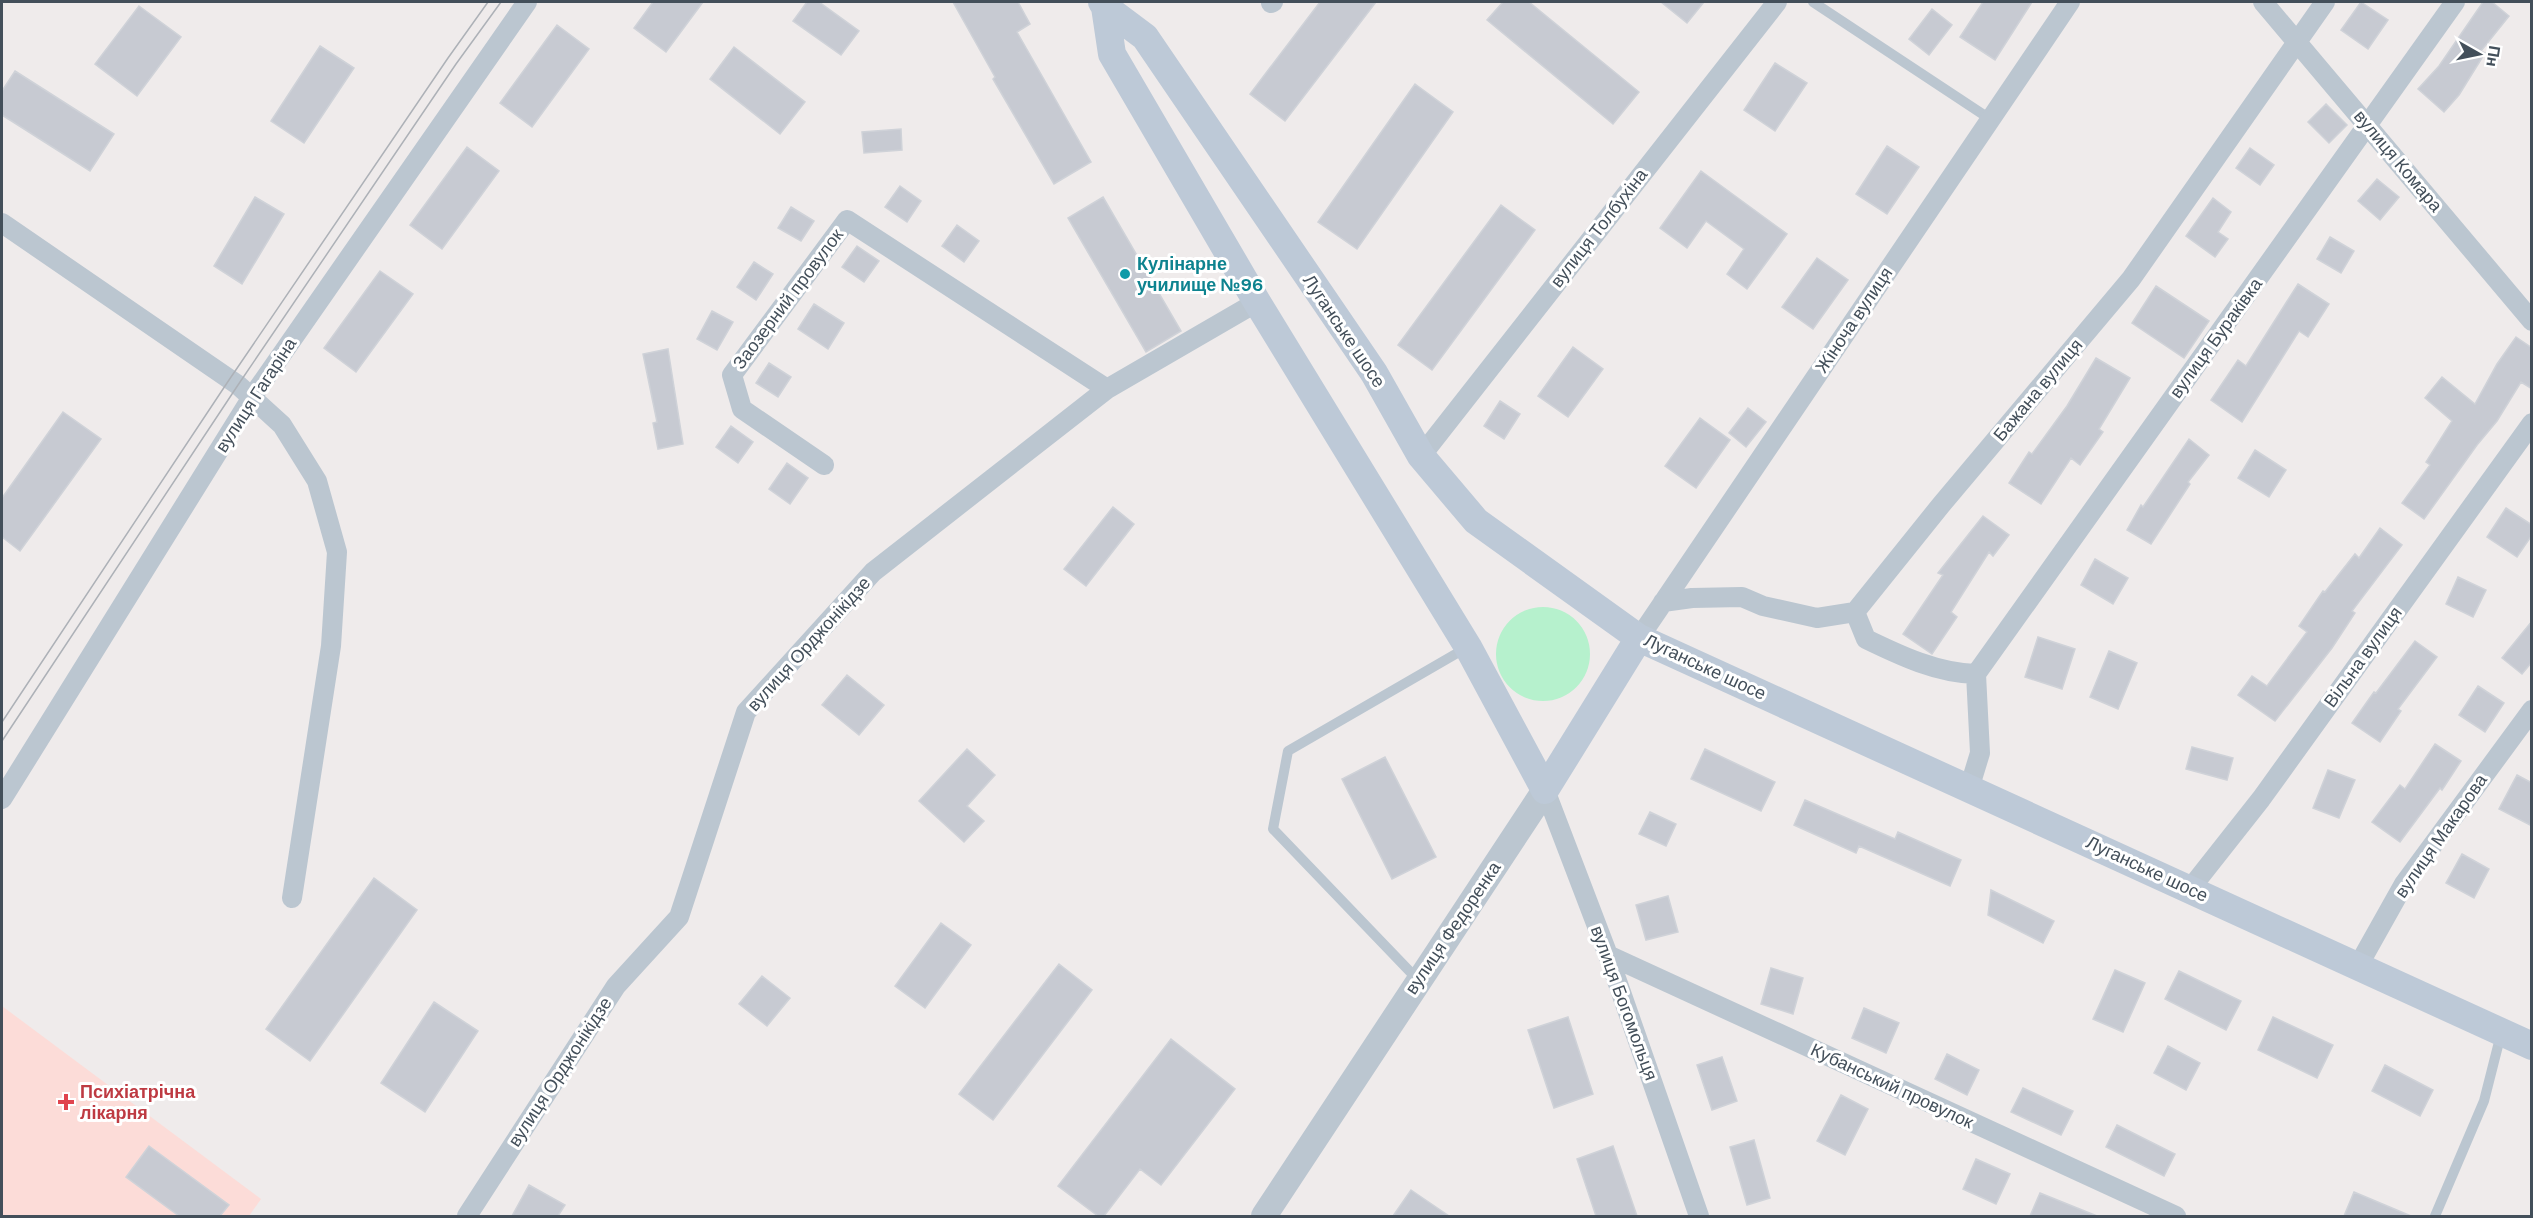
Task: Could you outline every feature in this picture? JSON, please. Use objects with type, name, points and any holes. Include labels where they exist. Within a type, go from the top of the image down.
[{"type":"main road","name":"Луганське шосе","points":[[1103,4],[1144,37],[1374,373],[1421,456],[1476,521],[1639,638],[2532,1046]]},
{"type":"main road","name":"Луганське шосе","points":[[1103,4],[1112,54],[1257,302],[1468,647],[1545,790]]},
{"type":"main road","name":"вулиця Федоренка","points":[[1545,790],[1639,638]]},
{"type":"street","name":"вулиця Гагаріна","points":[[2,799],[252,397],[527,2]]},
{"type":"street","name":"вулиця Толбухіна","points":[[1421,456],[1778,2]]},
{"type":"street","name":"Жіноча вулиця","points":[[1639,638],[2070,2]]},
{"type":"street","name":"вулиця Комара","points":[[2263,2],[2532,321]]},
{"type":"street","name":"Бажана вулиця","points":[[1855,612],[1941,505],[2131,279],[2325,2]]},
{"type":"street","name":"вулиця Бураківка","points":[[1976,674],[2455,2]]},
{"type":"street","name":"Заозерний провулок","points":[[824,465],[742,409],[732,375],[847,220],[1107,389]]},
{"type":"street","points":[[2,223],[238,385],[282,425],[317,481],[337,552],[331,646],[292,898]]},
{"type":"street","name":"вулиця Орджонікідзе","points":[[467,1216],[616,986],[679,917],[746,712],[873,572],[1107,389],[1257,302]]},
{"type":"street","name":"Вільна вулиця","points":[[2190,889],[2268,789],[2532,423]]},
{"type":"street","points":[[1663,603],[1692,598],[1742,597],[1763,606],[1818,618],[1855,612],[1866,639],[1895,653],[1953,673],[1976,674],[1980,753],[1970,789]]},
{"type":"street","name":"вулиця Макарова","points":[[2358,966],[2404,884],[2532,710]]},
{"type":"street","name":"вулиця Богомольця","points":[[1545,790],[1608,955],[1700,1216]]},
{"type":"street","name":"вулиця Федоренка","points":[[1264,1216],[1545,790]]},
{"type":"street","name":"Кубанський провулок","points":[[1608,955],[2176,1216]]},
{"type":"lane","points":[[1813,2],[1990,118]]},
{"type":"lane","points":[[1418,980],[1273,829],[1288,751],[1468,647]]},
{"type":"lane","points":[[2435,1216],[2484,1101],[2501,1032]]},
{"type":"shaded area","name":"Психіатрічна лікарня","points":[[2,1006],[261,1199],[249,1216],[2,1216]]},
{"type":"green space","points":[[1543,607],[1561,611],[1576,621],[1586,636],[1590,654],[1586,672],[1576,687],[1561,697],[1543,701],[1525,697],[1510,687],[1500,672],[1496,654],[1500,636],[1510,621],[1525,611]]},
{"type":"building","points":[[653,2],[703,2],[666,52],[634,28]]},
{"type":"building","points":[[807,2],[819,2],[859,31],[841,55],[793,21]]},
{"type":"building","points":[[953,2],[1018,2],[1030,24],[1017,32],[1091,162],[1054,184],[993,79],[995,77]]},
{"type":"building","points":[[1320,2],[1376,2],[1285,121],[1250,94]]},
{"type":"building","points":[[1503,2],[1529,2],[1639,92],[1613,124],[1487,20]]},
{"type":"building","points":[[1661,2],[1704,2],[1687,23]]},
{"type":"building","points":[[1983,2],[2032,2],[1995,60],[1960,37]]},
{"type":"building","points":[[2361,2],[2388,20],[2368,49],[2341,30]]},
{"type":"building","points":[[2483,2],[2492,2],[2509,16],[2481,51],[2485,53],[2459,95],[2444,112],[2418,89],[2439,66]]},
{"type":"building","points":[[139,6],[181,37],[137,96],[95,64]]},
{"type":"building","points":[[1932,9],[1952,25],[1929,55],[1909,39]]},
{"type":"building","points":[[557,25],[589,49],[532,127],[500,103]]},
{"type":"building","points":[[320,46],[354,68],[304,143],[271,121]]},
{"type":"building","points":[[734,47],[805,102],[780,134],[710,79]]},
{"type":"building","points":[[1775,63],[1807,83],[1775,131],[1744,110]]},
{"type":"building","points":[[15,71],[114,134],[90,171],[2,115],[2,91]]},
{"type":"building","points":[[1415,84],[1453,112],[1357,249],[1318,222]]},
{"type":"building","points":[[2326,104],[2347,125],[2329,143],[2308,122]]},
{"type":"building","points":[[901,129],[902,150],[864,153],[862,132]]},
{"type":"building","points":[[1887,146],[1919,167],[1887,214],[1856,194]]},
{"type":"building","points":[[467,147],[499,171],[442,249],[410,225]]},
{"type":"building","points":[[2250,148],[2274,165],[2260,185],[2236,168]]},
{"type":"building","points":[[1701,171],[1787,234],[1747,289],[1727,274],[1744,249],[1706,221],[1687,248],[1660,228]]},
{"type":"building","points":[[2377,179],[2399,197],[2380,220],[2358,201]]},
{"type":"building","points":[[900,186],[921,201],[907,222],[885,207]]},
{"type":"building","points":[[255,197],[284,214],[242,284],[214,266]]},
{"type":"building","name":"Кулінарне училище №96","points":[[1103,197],[1181,331],[1146,352],[1068,218]]},
{"type":"building","points":[[2213,198],[2231,212],[2218,232],[2228,239],[2215,257],[2186,236]]},
{"type":"building","points":[[1501,205],[1535,230],[1432,370],[1398,345]]},
{"type":"building","points":[[791,207],[814,221],[801,241],[778,228]]},
{"type":"building","points":[[957,225],[979,241],[964,262],[942,246]]},
{"type":"building","points":[[2330,237],[2354,251],[2341,273],[2317,259]]},
{"type":"building","points":[[857,246],[879,261],[864,282],[842,267]]},
{"type":"building","points":[[1817,258],[1848,280],[1813,329],[1782,307]]},
{"type":"building","points":[[754,262],[773,274],[756,300],[737,287]]},
{"type":"building","points":[[380,271],[413,294],[356,372],[324,348]]},
{"type":"building","points":[[2298,284],[2329,304],[2308,337],[2299,331],[2242,422],[2211,400],[2238,360],[2246,366]]},
{"type":"building","points":[[2156,286],[2209,321],[2184,358],[2132,323]]},
{"type":"building","points":[[814,304],[844,323],[828,349],[798,329]]},
{"type":"building","points":[[712,311],[733,322],[717,350],[697,339]]},
{"type":"building","points":[[2516,337],[2532,348],[2532,389],[2521,382],[2497,421],[2424,519],[2402,503],[2430,465],[2426,462],[2452,421],[2425,398],[2442,377],[2475,404],[2497,364]]},
{"type":"building","points":[[1573,347],[1603,369],[1568,417],[1538,396]]},
{"type":"building","points":[[668,349],[683,444],[658,449],[653,423],[657,422],[643,354]]},
{"type":"building","points":[[2096,358],[2130,378],[2099,429],[2103,432],[2080,465],[2071,458],[2041,504],[2009,483],[2029,452],[2032,454],[2067,406]]},
{"type":"building","points":[[769,363],[791,377],[778,397],[756,383]]},
{"type":"building","points":[[1500,401],[1520,414],[1504,439],[1484,426]]},
{"type":"building","points":[[1748,408],[1766,422],[1746,447],[1729,433]]},
{"type":"building","points":[[63,412],[101,439],[20,551],[2,537],[2,498]]},
{"type":"building","points":[[1700,418],[1730,440],[1696,488],[1665,466]]},
{"type":"building","points":[[731,426],[753,442],[738,463],[716,447]]},
{"type":"building","points":[[2189,439],[2209,455],[2188,482],[2190,484],[2151,544],[2127,530],[2141,505],[2143,507]]},
{"type":"building","points":[[2255,450],[2286,470],[2269,497],[2238,478]]},
{"type":"building","points":[[787,463],[808,478],[790,504],[769,489]]},
{"type":"building","points":[[1113,507],[1134,524],[1086,586],[1064,569]]},
{"type":"building","points":[[2506,508],[2532,525],[2532,535],[2517,557],[2487,537]]},
{"type":"building","points":[[1983,516],[2009,535],[1993,556],[1989,552],[1951,612],[1957,617],[1932,654],[1903,634],[1943,575],[1938,573]]},
{"type":"building","points":[[2380,528],[2402,545],[2352,611],[2355,613],[2332,648],[2275,721],[2238,695],[2252,676],[2267,686],[2307,632],[2299,626],[2323,591],[2325,592],[2355,554],[2359,558]]},
{"type":"building","points":[[2095,559],[2128,578],[2113,604],[2081,585]]},
{"type":"building","points":[[2458,577],[2486,590],[2473,617],[2446,604]]},
{"type":"building","points":[[2532,621],[2532,662],[2522,674],[2502,658]]},
{"type":"building","points":[[2038,637],[2075,649],[2062,689],[2025,677]]},
{"type":"building","points":[[2415,641],[2437,657],[2398,709],[2401,711],[2380,742],[2352,723]]},
{"type":"building","points":[[2109,651],[2137,663],[2118,709],[2090,697]]},
{"type":"building","points":[[847,675],[884,705],[859,735],[822,705]]},
{"type":"building","points":[[2478,686],[2504,703],[2485,732],[2459,715]]},
{"type":"building","points":[[2435,744],[2461,761],[2442,790],[2440,788],[2400,842],[2372,822],[2400,785],[2405,789]]},
{"type":"building","points":[[2192,747],[2233,758],[2227,780],[2186,769]]},
{"type":"building","points":[[967,749],[995,775],[967,806],[984,821],[964,842],[919,801]]},
{"type":"building","points":[[1705,749],[1775,782],[1761,811],[1691,779]]},
{"type":"building","points":[[1385,757],[1436,857],[1392,879],[1342,779]]},
{"type":"building","points":[[2328,770],[2355,780],[2339,818],[2313,808]]},
{"type":"building","points":[[2517,775],[2532,783],[2532,826],[2499,809]]},
{"type":"building","points":[[1805,800],[1895,839],[1898,832],[1961,860],[1950,886],[1859,846],[1856,853],[1794,825]]},
{"type":"building","points":[[1650,812],[1676,824],[1666,846],[1639,834]]},
{"type":"building","points":[[2462,854],[2489,869],[2474,898],[2446,883]]},
{"type":"building","points":[[374,878],[417,910],[310,1061],[266,1029]]},
{"type":"building","points":[[1991,890],[2054,921],[2043,943],[1988,915]]},
{"type":"building","points":[[1668,896],[1678,932],[1646,940],[1636,905]]},
{"type":"building","points":[[941,923],[971,945],[925,1008],[895,986]]},
{"type":"building","points":[[1059,964],[1092,990],[993,1120],[959,1094]]},
{"type":"building","points":[[1771,968],[1803,978],[1793,1014],[1761,1004]]},
{"type":"building","points":[[2115,970],[2145,983],[2123,1032],[2093,1019]]},
{"type":"building","points":[[2179,971],[2241,1001],[2226,1030],[2165,999]]},
{"type":"building","points":[[762,976],[790,998],[767,1026],[739,1004]]},
{"type":"building","points":[[434,1002],[478,1031],[425,1112],[381,1083]]},
{"type":"building","points":[[1864,1008],[1899,1023],[1886,1053],[1852,1038]]},
{"type":"building","points":[[1568,1017],[1593,1094],[1554,1108],[1528,1030]]},
{"type":"building","points":[[2273,1017],[2333,1045],[2317,1078],[2258,1050]]},
{"type":"building","points":[[1171,1039],[1235,1089],[1161,1185],[1140,1169],[1104,1216],[1098,1216],[1058,1186]]},
{"type":"building","points":[[2168,1046],[2200,1063],[2186,1090],[2154,1073]]},
{"type":"building","points":[[1947,1054],[1979,1070],[1967,1095],[1935,1079]]},
{"type":"building","points":[[1722,1057],[1737,1101],[1712,1110],[1697,1065]]},
{"type":"building","points":[[2385,1065],[2433,1090],[2420,1116],[2372,1091]]},
{"type":"building","points":[[2023,1088],[2073,1111],[2061,1135],[2011,1112]]},
{"type":"building","points":[[1841,1095],[1868,1109],[1845,1155],[1817,1141]]},
{"type":"building","points":[[2117,1125],[2175,1154],[2164,1176],[2106,1147]]},
{"type":"building","points":[[1754,1140],[1770,1198],[1747,1205],[1730,1147]]},
{"type":"building","points":[[149,1146],[229,1205],[220,1216],[179,1216],[126,1177]]},
{"type":"building","points":[[1613,1146],[1637,1216],[1596,1216],[1577,1159]]},
{"type":"building","points":[[1976,1159],[2010,1174],[1996,1204],[1963,1189]]},
{"type":"building","points":[[529,1185],[565,1205],[558,1216],[512,1216]]},
{"type":"building","points":[[1411,1190],[1449,1216],[1393,1216]]},
{"type":"building","points":[[2354,1192],[2411,1216],[2344,1216]]},
{"type":"building","points":[[2040,1193],[2097,1216],[2030,1216]]},
{"type":"tram line","points":[[2,722],[229,380],[488,2]]},
{"type":"tram line","points":[[2,741],[238,385],[456,64],[501,2]]},
{"type":"place","name":"Кулінарне училище №96","points":[[1125,274]]},
{"type":"place","name":"Психіатрічна лікарня","points":[[66,1102]]}]
